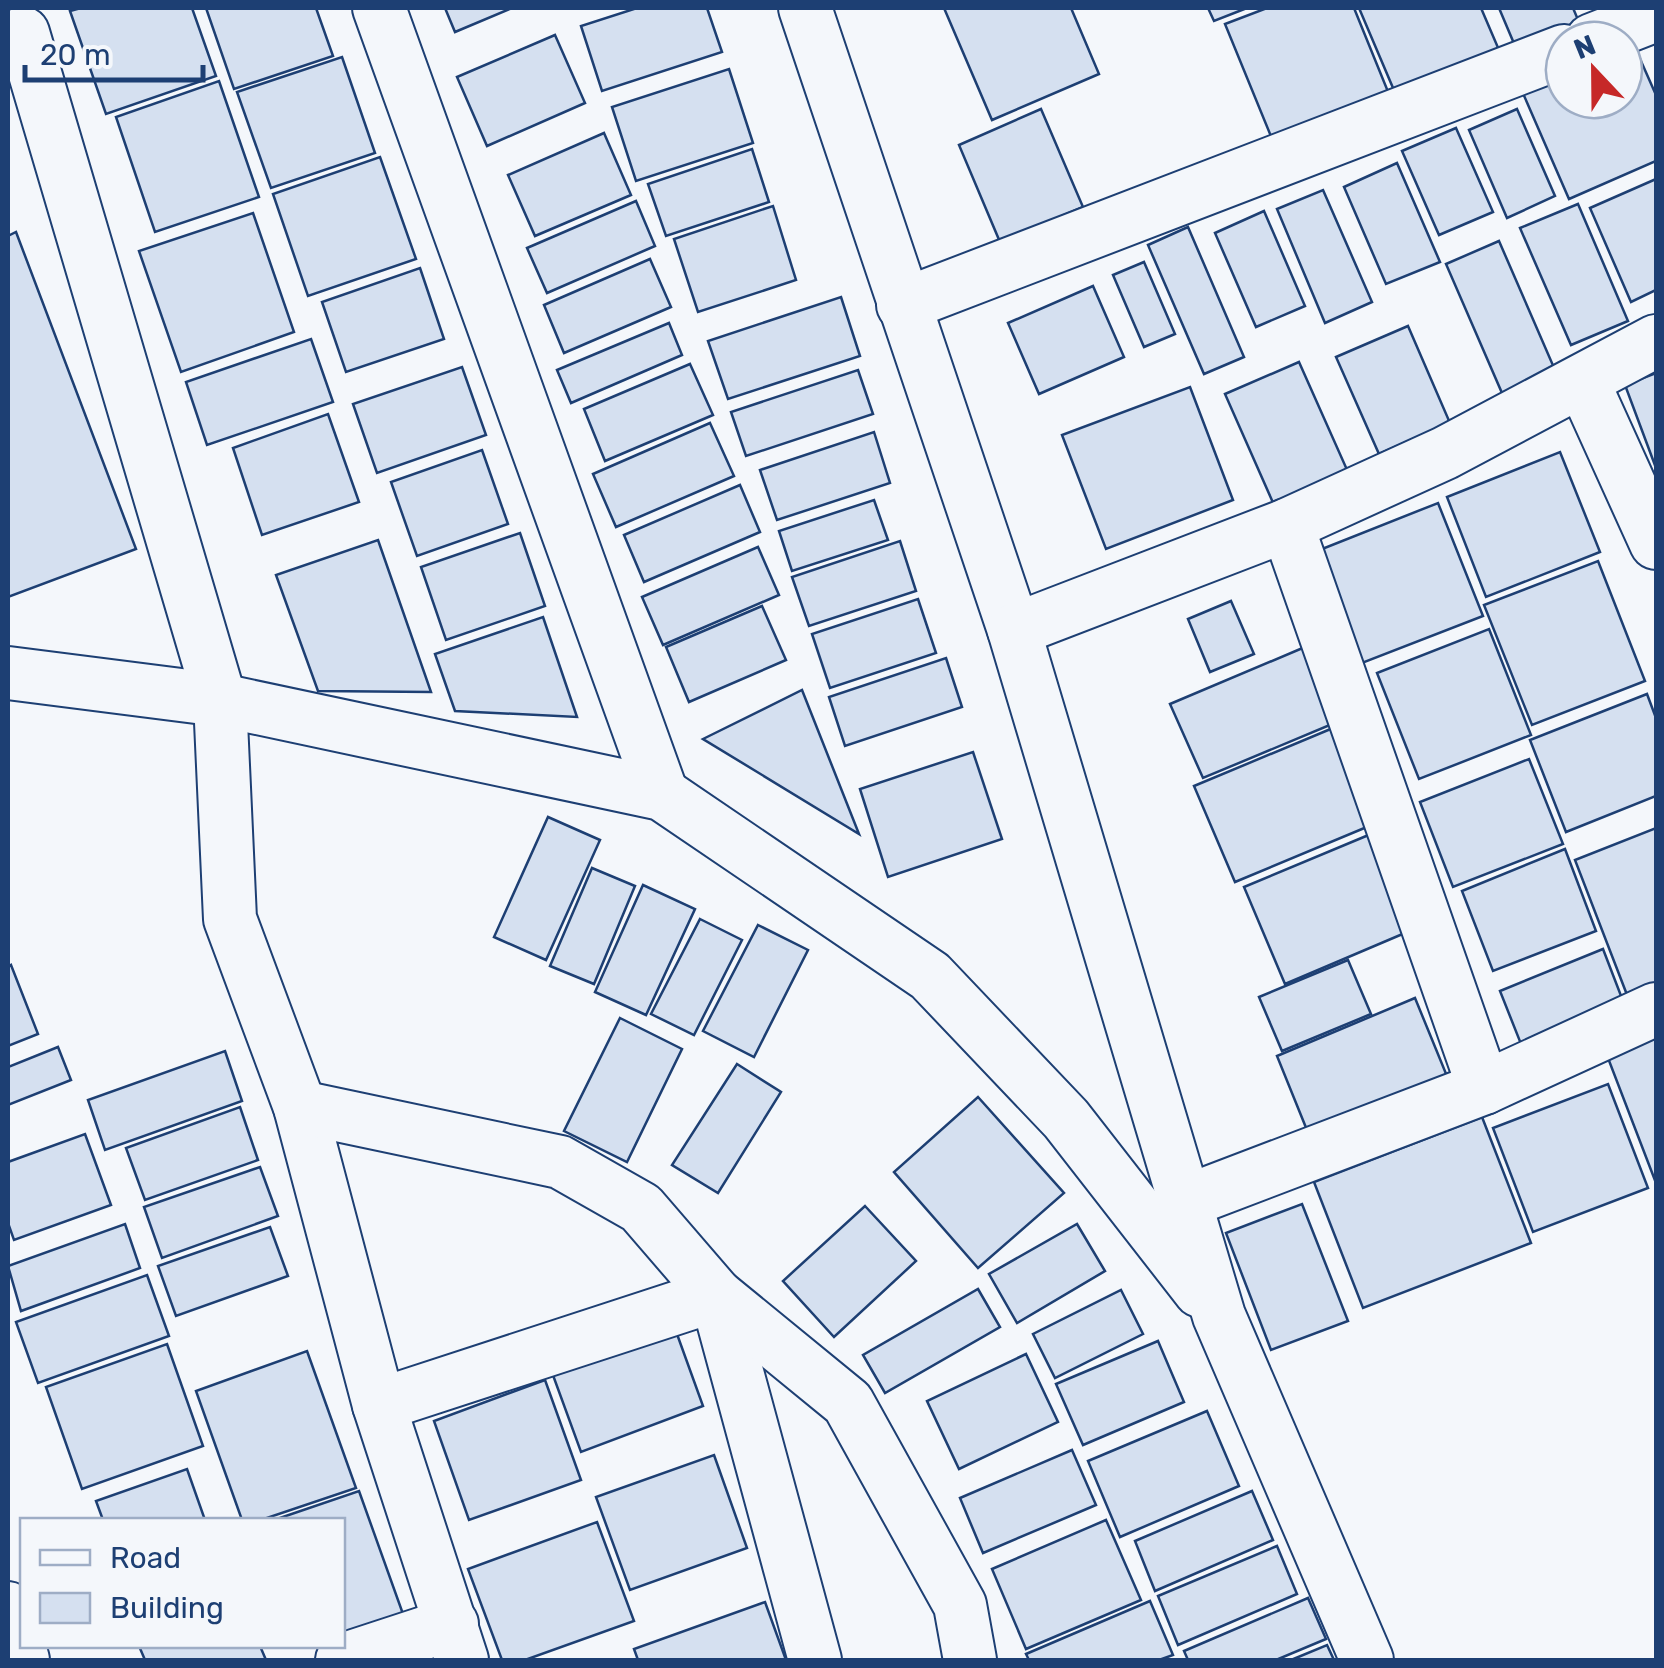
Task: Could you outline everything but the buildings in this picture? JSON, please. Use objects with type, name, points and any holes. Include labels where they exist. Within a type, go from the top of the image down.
[{"type":"street","points":[[378,8],[662,794]]},
{"type":"street","points":[[816,11],[903,306],[1014,630],[1219,1316],[1367,1660]]},
{"type":"street","points":[[22,30],[220,700],[230,919],[300,1107],[379,1406],[457,1642],[342,1660]]},
{"type":"street","points":[[903,306],[1544,59]]},
{"type":"street","points":[[1014,630],[1287,525],[1445,452],[1656,341]]},
{"type":"street","points":[[1583,382],[1656,543]]},
{"type":"street","points":[[1287,525],[1484,1088]]},
{"type":"street","points":[[8,673],[220,700],[662,794],[930,976],[1066,1119],[1219,1316]]},
{"type":"street","points":[[1185,1202],[1484,1088],[1656,1009]]},
{"type":"street","points":[[300,1107],[560,1162],[641,1208],[716,1294],[848,1402],[960,1606],[970,1660]]},
{"type":"street","points":[[379,1406],[716,1294]]},
{"type":"street","points":[[716,1294],[815,1660]]},
{"type":"street","points":[[8,1608],[23,1660]]}]
